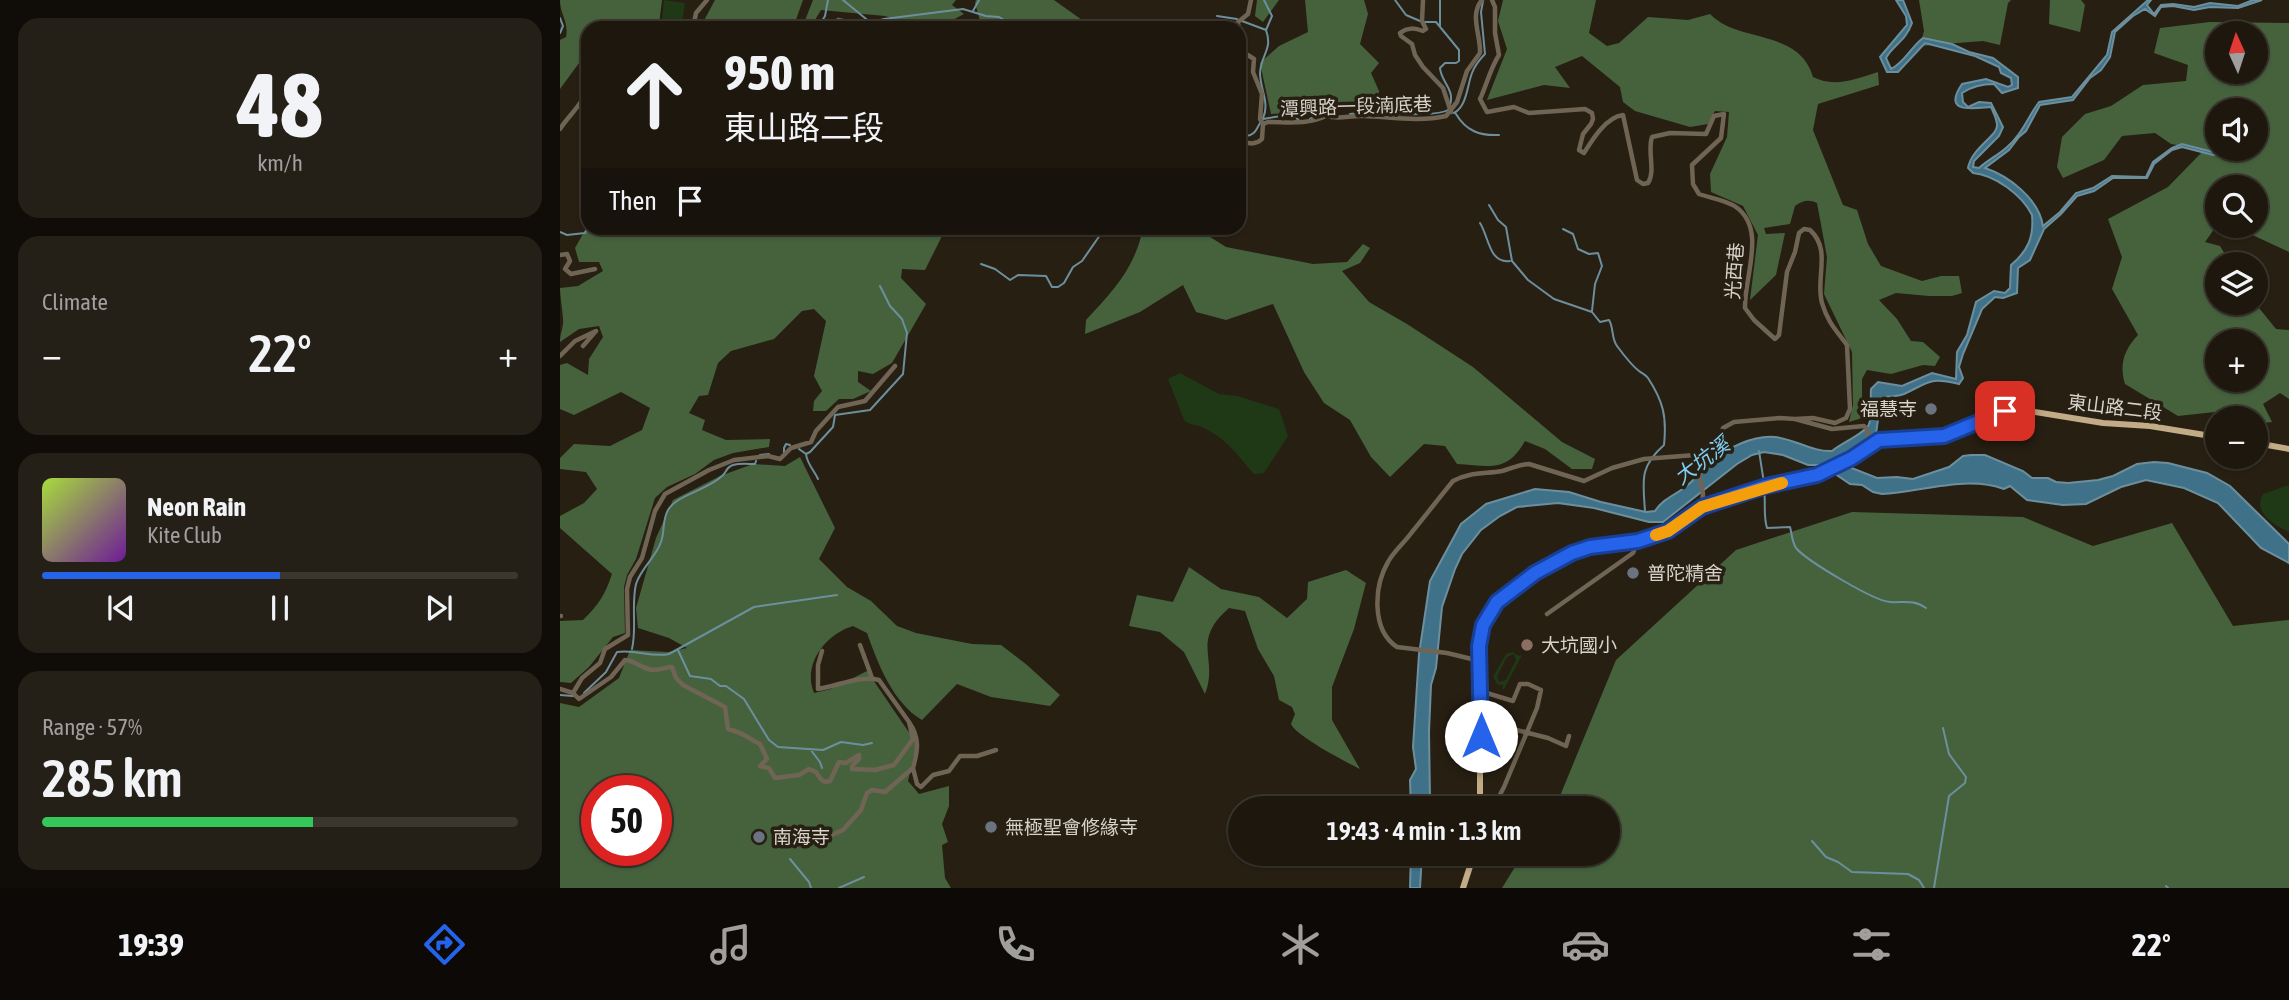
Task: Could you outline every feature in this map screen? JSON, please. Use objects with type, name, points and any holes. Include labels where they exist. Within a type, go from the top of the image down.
[{"type":"main road","name":"東山路二段","points":[[1702,507],[1766,486],[1817,475],[1852,458],[1879,440],[1944,436],[1997,413],[2016,410],[2205,435]]},
{"type":"main road","points":[[2268,445],[2289,449]]},
{"type":"main road","points":[[1480,796],[1480,634],[1497,602],[1513,588],[1572,553],[1600,545],[1638,541],[1668,531],[1702,507]]},
{"type":"main road","points":[[1464,888],[1470,866]]},
{"type":"street","points":[[694,21],[696,13],[707,0]]},
{"type":"street","points":[[1239,21],[1248,14],[1251,0]]},
{"type":"street","points":[[1423,0],[1422,22],[1426,29],[1423,31],[1413,28],[1404,31],[1401,36],[1412,44],[1423,68],[1443,88],[1451,112]]},
{"type":"street","name":"潭興路一段湳底巷","points":[[1246,143],[1258,143],[1262,139],[1263,124],[1268,122],[1316,121],[1326,117],[1335,119],[1398,116],[1428,119],[1446,116],[1457,102],[1467,71],[1480,53],[1476,20],[1482,0]]},
{"type":"street","name":"光西巷","points":[[1492,0],[1499,55],[1490,68],[1480,99],[1487,112],[1514,107],[1529,113],[1585,109],[1592,113],[1593,118],[1580,141],[1579,150],[1584,153],[1614,117],[1623,115],[1637,180],[1643,184],[1651,179],[1652,137],[1670,133],[1706,134],[1714,116],[1724,114],[1721,138],[1696,159],[1691,175],[1699,194],[1734,206],[1744,217],[1752,244],[1745,308],[1772,338],[1778,338],[1779,335],[1787,272],[1799,233],[1804,229],[1810,230],[1819,240],[1823,260],[1820,289],[1822,303],[1835,332],[1847,345],[1850,409],[1846,418],[1835,423],[1813,418],[1766,418],[1734,422],[1723,428],[1720,439],[1695,455]]},
{"type":"street","points":[[1246,53],[1254,59],[1253,72],[1262,94],[1260,119],[1263,124]]},
{"type":"street","points":[[560,129],[581,104]]},
{"type":"street","points":[[560,255],[567,254],[570,257],[565,269],[571,274],[595,269]]},
{"type":"street","points":[[560,356],[575,341],[596,331],[583,346]]},
{"type":"street","points":[[573,693],[582,678],[600,663],[605,649],[628,635],[626,589],[642,558],[655,511],[669,490],[734,460],[768,456],[780,459],[791,448],[811,442],[834,410],[844,404],[865,401],[895,366]]},
{"type":"street","name":"光西巷","points":[[1795,419],[1832,429],[1864,426],[1870,444]]},
{"type":"street","points":[[1479,661],[1447,653],[1397,647],[1383,632],[1378,608],[1380,581],[1389,560],[1453,481],[1470,474],[1504,471],[1521,464],[1529,464],[1584,481],[1612,468],[1644,459],[1695,455],[1703,494],[1702,507]]},
{"type":"street","points":[[1547,614],[1633,553],[1638,541]]},
{"type":"street","points":[[860,645],[872,678]]},
{"type":"street","points":[[822,651],[818,665],[818,689],[872,678],[879,680],[917,736],[918,751],[914,768],[917,784],[921,787],[933,775],[949,771],[960,756],[977,756],[996,750]]},
{"type":"street","points":[[560,690],[573,693],[579,699],[611,677],[625,660],[636,662],[649,670],[673,667],[676,678],[683,685],[705,694],[712,702],[725,707],[728,729],[745,733],[751,742],[760,744],[767,760],[761,766],[769,768],[775,778],[799,775],[809,769],[827,782],[833,778],[837,764],[859,755],[851,768],[854,770],[894,765],[913,739],[908,722]]},
{"type":"street","points":[[1480,691],[1513,701],[1520,684],[1528,684],[1541,690],[1537,708],[1499,796]]},
{"type":"street","points":[[1481,721],[1566,746],[1569,736]]},
{"type":"street","points":[[791,837],[811,834],[827,836],[843,830],[861,810],[867,793],[872,790],[885,792],[914,768]]},
{"type":"green space","points":[[560,0],[662,0],[659,21],[581,21],[581,60],[560,89],[560,40],[566,37],[567,31]]},
{"type":"green space","points":[[664,0],[685,3],[682,21],[662,20]]},
{"type":"green space","points":[[715,0],[803,0],[796,21],[704,21]]},
{"type":"green space","points":[[813,0],[956,0],[952,5],[964,14],[951,21],[901,21],[885,16],[821,10],[814,21],[805,21]]},
{"type":"green space","points":[[976,0],[1054,0],[1082,20],[980,21]]},
{"type":"green space","points":[[1257,0],[1279,0],[1263,22],[1255,16]]},
{"type":"green space","points":[[1305,0],[1364,0],[1368,14],[1360,44],[1379,63],[1371,73],[1379,91],[1376,110],[1347,109],[1271,114],[1260,63],[1279,46],[1308,32]]},
{"type":"green space","points":[[1503,0],[1596,0],[1589,33],[1607,46],[1619,43],[1648,17],[1688,20],[1710,14],[1736,30],[1782,43],[1806,61],[1813,77],[1821,80],[1845,81],[1878,72],[1879,85],[1818,104],[1813,130],[1843,205],[1857,210],[1868,244],[1881,266],[1922,281],[1941,276],[1959,276],[1962,293],[1952,296],[1896,293],[1879,300],[1897,319],[1911,341],[1923,342],[1940,357],[1935,366],[1923,365],[1891,374],[1867,370],[1862,379],[1862,418],[1849,422],[1853,405],[1852,352],[1824,294],[1827,257],[1817,203],[1805,201],[1795,206],[1790,224],[1764,228],[1766,234],[1785,233],[1776,275],[1750,300],[1758,235],[1743,206],[1711,192],[1710,174],[1727,137],[1729,112],[1715,111],[1708,124],[1690,127],[1635,111],[1623,102],[1620,87],[1582,56],[1555,67],[1570,88],[1544,85],[1487,100],[1507,49],[1498,21]]},
{"type":"green space","points":[[1919,0],[2011,0],[2008,3],[2000,45],[1983,41],[1920,46],[1924,31]]},
{"type":"green space","points":[[2050,0],[2081,0],[2085,5],[2080,32],[2049,24]]},
{"type":"green space","points":[[2205,23],[2205,84],[2268,84],[2268,23],[2289,23],[2289,252],[2259,238],[2268,238],[2268,175],[2205,175],[2205,238],[2208,238],[2205,242],[2220,246],[2224,252],[2205,252],[2205,315],[2265,315],[2276,329],[2289,330],[2289,399],[2280,393],[2263,404],[2264,406],[2205,406],[2205,413],[2178,416],[2125,384],[2124,358],[2138,335],[2112,289],[2122,257],[2108,219],[2168,187],[2204,150],[2171,144],[2155,133],[2122,136],[2104,160],[2063,178],[2057,167],[2062,137],[2085,114],[2111,106],[2143,85],[2186,81],[2188,65],[2154,53],[2160,28]]},
{"type":"green space","points":[[582,235],[942,235],[925,270],[902,269],[901,278],[926,304],[892,363],[873,374],[858,371],[858,382],[871,391],[853,399],[839,399],[826,411],[813,411],[814,401],[822,391],[814,376],[826,321],[814,309],[802,311],[774,339],[731,351],[718,363],[708,395],[699,396],[689,413],[705,420],[702,430],[726,440],[770,439],[769,447],[733,453],[714,460],[695,474],[667,487],[655,498],[636,559],[624,587],[625,633],[613,637],[589,667],[571,683],[560,682],[560,621],[583,620],[601,599],[612,574],[560,528],[560,516],[584,503],[597,489],[586,472],[560,469],[560,458],[574,444],[610,446],[642,430],[650,408],[621,392],[574,415],[560,409],[560,365],[567,363],[588,375],[589,359],[603,337],[599,326],[579,329],[560,342],[563,322],[560,288],[578,286],[603,271],[599,262],[579,262],[575,248]]},
{"type":"green space","points":[[1141,235],[1207,235],[1226,247],[1313,264],[1347,262],[1363,244],[1370,248],[1360,263],[1342,271],[1369,302],[1473,367],[1562,442],[1595,459],[1592,469],[1572,469],[1545,449],[1525,441],[1504,463],[1488,466],[1457,464],[1445,446],[1424,444],[1390,477],[1371,457],[1350,420],[1324,403],[1304,372],[1273,304],[1226,320],[1196,312],[1183,285],[1140,312],[1085,334],[1086,320],[1114,289],[1129,267]]},
{"type":"green space","points":[[1180,373],[1219,394],[1237,396],[1279,409],[1288,436],[1264,473],[1254,474],[1219,437],[1184,420],[1168,379]]},
{"type":"green space","points":[[800,457],[835,528],[819,559],[847,587],[871,601],[897,626],[916,633],[972,644],[1001,645],[1060,695],[1050,706],[991,697],[957,684],[922,720],[903,704],[888,682],[867,633],[853,626],[834,636],[819,652],[811,671],[814,693],[831,689],[867,671],[908,731],[918,739],[908,781],[919,794],[949,786],[949,806],[942,824],[948,842],[942,845],[945,878],[951,888],[560,888],[560,703],[579,707],[619,678],[630,650],[668,652],[687,648],[669,638],[638,628],[636,608],[656,538],[673,500],[720,476],[753,464],[785,466]]},
{"type":"green space","points":[[2289,485],[2289,532],[2266,517],[2260,507],[2260,501],[2263,494]]},
{"type":"green space","points":[[1852,512],[2023,517],[2093,546],[2172,523],[2233,626],[2289,620],[2289,888],[1502,888],[1516,866],[1620,866],[1620,796],[1560,796],[1616,660],[1736,550]]},
{"type":"green space","points":[[1189,567],[1221,589],[1259,597],[1287,618],[1307,599],[1308,582],[1346,570],[1366,583],[1354,629],[1332,687],[1332,720],[1360,769],[1311,742],[1291,724],[1295,714],[1292,707],[1279,700],[1274,676],[1258,649],[1245,611],[1229,608],[1211,631],[1205,694],[1184,652],[1160,632],[1129,626],[1137,595],[1173,602]]},
{"type":"green space","points":[[1513,652],[1518,656],[1522,655],[1502,689],[1503,685],[1498,685],[1493,677],[1506,654]],"holes":[[[1514,654],[1516,660],[1506,680],[1499,682],[1497,676],[1507,657]]]},
{"type":"water","points":[[1896,0],[1903,0],[1912,23],[1886,58],[1891,69],[1923,38],[1952,44],[1993,58],[2018,77],[2018,88],[2002,93],[1994,84],[1977,86],[1962,93],[1963,102],[1968,107],[1979,102],[1991,103],[2003,127],[1999,136],[1974,161],[1973,167],[1979,168],[2011,143],[2039,102],[2072,97],[2107,55],[2112,32],[2148,0],[2151,0],[2147,5],[2154,14],[2161,5],[2194,7],[2210,3],[2238,6],[2253,0],[2262,0],[2238,8],[2210,7],[2194,10],[2161,7],[2155,16],[2145,9],[2115,32],[2110,57],[2073,100],[2040,105],[2026,131],[2009,150],[1985,168],[2022,190],[2036,207],[2043,226],[2060,212],[2076,193],[2093,188],[2112,176],[2146,177],[2153,162],[2172,148],[2182,144],[2205,150],[2205,153],[2182,147],[2172,150],[2154,164],[2147,178],[2113,178],[2094,191],[2077,196],[2044,229],[2030,260],[2018,268],[2017,293],[2003,298],[1995,297],[1982,309],[1959,367],[1963,378],[1959,384],[1935,381],[1901,395],[1881,398],[1876,434],[1842,457],[1849,467],[1877,478],[1913,479],[1949,467],[1963,456],[1985,455],[2023,471],[2032,478],[2048,478],[2068,483],[2113,476],[2137,464],[2168,463],[2207,473],[2230,486],[2289,544],[2289,563],[2261,548],[2218,503],[2184,488],[2146,480],[2121,487],[2086,504],[2063,505],[2027,500],[2010,486],[2004,489],[1989,485],[1959,484],[1882,494],[1862,485],[1850,484],[1822,465],[1808,465],[1783,455],[1764,452],[1752,455],[1737,464],[1663,522],[1649,522],[1594,508],[1558,503],[1517,507],[1481,530],[1462,554],[1455,569],[1442,607],[1436,668],[1431,685],[1430,796],[1411,796],[1410,780],[1416,769],[1413,747],[1419,654],[1430,581],[1461,524],[1486,504],[1535,489],[1569,492],[1646,512],[1655,511],[1717,457],[1749,440],[1775,437],[1817,450],[1832,451],[1869,424],[1871,389],[1878,382],[1902,386],[1932,373],[1956,379],[1957,352],[1967,335],[1976,302],[1994,291],[2005,293],[2010,288],[2011,265],[2029,243],[2032,215],[2015,193],[1999,182],[1973,173],[1968,168],[1974,154],[1996,129],[1997,123],[1991,107],[1969,108],[1963,107],[1955,101],[1962,84],[1986,79],[2008,87],[2012,85],[2011,78],[2001,73],[1999,67],[1975,56],[1925,43],[1898,72],[1887,72],[1880,57],[1907,25],[1906,16]]},
{"type":"water","points":[[1411,866],[1421,866],[1420,888],[1410,888]]},
{"type":"waterway","points":[[822,21],[828,0]]},
{"type":"waterway","points":[[843,0],[869,21]]},
{"type":"waterway","points":[[973,11],[979,0]]},
{"type":"waterway","points":[[1263,118],[1265,101],[1260,73],[1268,42],[1266,30],[1272,16],[1264,0]]},
{"type":"waterway","points":[[1395,0],[1406,15],[1420,21]]},
{"type":"waterway","points":[[1440,0],[1440,27]]},
{"type":"waterway","points":[[1454,113],[1462,106],[1473,70],[1485,54],[1481,12],[1483,1]]},
{"type":"waterway","points":[[878,21],[963,9],[1006,21]]},
{"type":"waterway","points":[[1217,16],[1237,19]]},
{"type":"waterway","points":[[560,18],[563,26],[560,33]]},
{"type":"waterway","points":[[1246,22],[1266,30]]},
{"type":"waterway","points":[[1425,22],[1436,22],[1459,50],[1459,61],[1445,63],[1440,68],[1451,94],[1450,105]]},
{"type":"waterway","points":[[1350,114],[1430,114],[1448,110]]},
{"type":"waterway","points":[[1310,119],[1322,113],[1334,116]]},
{"type":"waterway","points":[[1456,114],[1464,125],[1474,131],[1499,135]]},
{"type":"waterway","points":[[1263,119],[1287,115],[1301,120]]},
{"type":"waterway","points":[[1246,136],[1255,132],[1260,123]]},
{"type":"waterway","points":[[1489,205],[1506,227],[1512,261],[1528,280],[1554,299],[1592,312],[1600,322],[1609,320],[1617,346],[1633,366],[1647,377],[1657,394],[1663,409],[1664,445],[1646,468],[1645,511]]},
{"type":"waterway","points":[[1480,223],[1494,254],[1503,261],[1510,261]]},
{"type":"waterway","points":[[1563,229],[1573,234],[1578,249],[1589,254],[1598,253],[1602,266],[1595,284],[1592,311]]},
{"type":"waterway","points":[[560,232],[567,235],[581,233]]},
{"type":"waterway","points":[[981,264],[995,269],[1010,280],[1018,275],[1046,276],[1052,287],[1058,287],[1064,283],[1073,267],[1082,261],[1100,235]]},
{"type":"waterway","points":[[799,449],[806,454],[810,452],[833,427],[835,415],[870,410],[903,374],[907,333],[902,319],[890,306],[880,286]]},
{"type":"waterway","points":[[784,453],[786,444],[790,445]]},
{"type":"waterway","points":[[1759,451],[1764,483]]},
{"type":"waterway","points":[[760,455],[769,454]]},
{"type":"waterway","points":[[806,454],[818,479]]},
{"type":"waterway","points":[[632,649],[636,584],[659,547],[668,510],[678,500],[715,481],[731,466],[755,464],[756,461]]},
{"type":"waterway","points":[[1764,489],[1767,528],[1790,527],[1796,548],[1813,562],[1841,580],[1882,600],[1917,603],[1926,608]]},
{"type":"waterway","points":[[584,693],[606,672],[617,652],[669,654],[754,607],[837,595]]},
{"type":"waterway","points":[[678,650],[690,676],[711,679],[744,699],[769,740],[778,747],[823,750],[841,742],[863,745],[872,743]]},
{"type":"waterway","points":[[560,695],[573,696]]},
{"type":"waterway","points":[[1934,888],[1949,796],[1965,783],[1966,777],[1949,754],[1943,728]]},
{"type":"waterway","points":[[810,749],[822,768]]},
{"type":"waterway","points":[[1812,841],[1826,857],[1852,872],[1908,874],[1919,880],[1924,888]]},
{"type":"waterway","points":[[790,859],[811,888]]},
{"type":"waterway","points":[[839,888],[864,877]]},
{"type":"slow traffic","points":[[1656,535],[1668,531],[1702,507],[1782,483]]},
{"type":"place","name":"福慧寺","points":[[1931,409]]},
{"type":"place","name":"普陀精舍","points":[[1633,573]]},
{"type":"place","name":"大坑國小","points":[[1527,645]]},
{"type":"place","name":"無極聖會修緣寺","points":[[991,827]]},
{"type":"place","name":"南海寺","points":[[759,837]]},
{"type":"route","points":[[1481,736],[1480,634],[1497,602],[1535,573],[1572,553],[1590,547],[1638,541],[1668,531],[1702,507],[1766,486],[1817,475],[1852,458],[1879,440],[1944,436],[2005,411]]},
{"type":"water label","name":"大坑溪","points":[[1702,461]]}]
